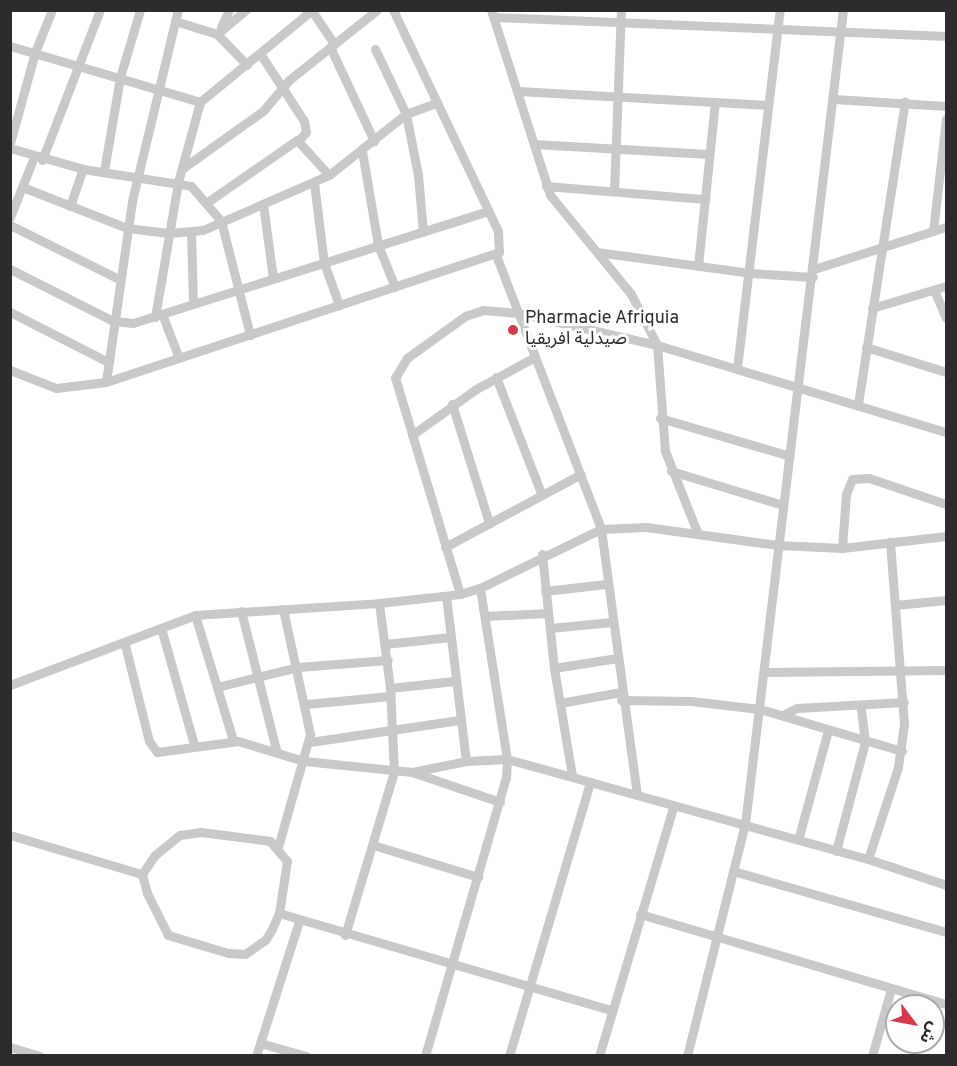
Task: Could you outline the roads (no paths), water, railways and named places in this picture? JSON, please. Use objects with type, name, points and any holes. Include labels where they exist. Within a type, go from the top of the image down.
[{"type":"street","points":[[52,10],[35,52],[10,145],[38,158],[82,169],[178,182],[191,186],[221,221],[250,335]]},
{"type":"street","points":[[10,217],[81,64],[100,10]]},
{"type":"street","points":[[104,171],[120,77],[140,10]]},
{"type":"street","points":[[106,382],[106,361],[127,228],[157,88],[178,10]]},
{"type":"street","points":[[219,31],[229,10]]},
{"type":"street","points":[[219,31],[246,10]]},
{"type":"street","points":[[183,168],[262,111],[284,86],[377,10]]},
{"type":"street","points":[[10,370],[56,388],[106,382],[495,255],[501,249],[501,238],[393,10]]},
{"type":"street","points":[[614,191],[621,10]]},
{"type":"street","points":[[737,368],[780,10]]},
{"type":"street","points":[[687,1056],[744,824],[765,672],[778,545],[813,273],[843,10]]},
{"type":"street","points":[[179,358],[158,315],[178,182],[200,102],[261,55],[312,11],[332,45],[374,141]]},
{"type":"street","points":[[697,532],[671,471],[660,418],[657,345],[631,294],[546,186],[492,14],[946,36]]},
{"type":"street","points":[[176,21],[219,31],[247,65]]},
{"type":"street","points":[[10,46],[81,64],[200,102]]},
{"type":"street","points":[[375,50],[406,114],[418,175],[423,232]]},
{"type":"street","points":[[206,203],[299,140],[306,132],[304,121],[284,86],[261,55]]},
{"type":"street","points":[[518,91],[768,105]]},
{"type":"street","points":[[834,99],[946,106]]},
{"type":"street","points":[[698,267],[715,102]]},
{"type":"street","points":[[858,404],[905,102]]},
{"type":"street","points":[[25,188],[127,228],[169,233],[191,232],[314,183],[362,151],[406,114],[436,103]]},
{"type":"street","points":[[933,231],[946,119]]},
{"type":"street","points":[[299,140],[329,175]]},
{"type":"street","points":[[534,144],[709,154]]},
{"type":"street","points":[[362,151],[378,245],[395,287]]},
{"type":"street","points":[[70,206],[82,169]]},
{"type":"street","points":[[314,183],[324,263],[339,305]]},
{"type":"street","points":[[546,186],[705,199]]},
{"type":"street","points":[[263,204],[273,278]]},
{"type":"street","points":[[10,269],[113,321],[133,323],[193,302],[488,211]]},
{"type":"street","points":[[10,225],[119,279]]},
{"type":"street","points":[[597,252],[750,273],[813,273],[882,247],[946,227]]},
{"type":"street","points":[[191,232],[193,302]]},
{"type":"street","points":[[495,255],[601,529],[621,696],[637,795]]},
{"type":"street","points":[[872,309],[946,285]]},
{"type":"street","points":[[934,290],[946,318]]},
{"type":"street","points":[[460,594],[395,378],[407,358],[465,316],[483,310],[519,313],[657,345],[946,432]]},
{"type":"street","points":[[10,312],[106,361]]},
{"type":"street","points":[[866,347],[946,372]]},
{"type":"street","points":[[412,435],[452,405],[496,377],[535,357]]},
{"type":"street","points":[[496,377],[541,494]]},
{"type":"street","points":[[452,405],[489,524]]},
{"type":"street","points":[[660,418],[790,456]]},
{"type":"street","points":[[671,471],[783,505]]},
{"type":"street","points":[[445,547],[581,474]]},
{"type":"street","points":[[842,548],[846,494],[852,479],[869,478],[946,504]]},
{"type":"street","points":[[10,685],[125,645],[195,615],[379,603],[460,594],[480,588],[543,554],[601,529],[697,532],[778,545],[842,548],[946,536]]},
{"type":"street","points":[[868,860],[902,751],[904,702],[890,542]]},
{"type":"street","points":[[543,554],[554,668],[572,776]]},
{"type":"street","points":[[545,591],[606,585]]},
{"type":"street","points":[[425,1056],[500,802],[507,759],[480,588]]},
{"type":"street","points":[[446,596],[459,720],[466,761]]},
{"type":"street","points":[[895,605],[946,600]]},
{"type":"street","points":[[345,934],[394,772],[394,729],[379,603]]},
{"type":"street","points":[[278,847],[310,742],[306,704],[283,609]]},
{"type":"street","points":[[241,611],[277,753]]},
{"type":"street","points":[[486,616],[548,613]]},
{"type":"street","points":[[195,615],[233,740]]},
{"type":"street","points":[[550,628],[612,622]]},
{"type":"street","points":[[161,628],[194,745]]},
{"type":"street","points":[[385,644],[451,637]]},
{"type":"street","points":[[125,645],[152,747],[165,752],[194,745],[233,740],[304,761],[394,772],[412,772],[466,761],[507,759],[673,807],[744,824],[946,885]]},
{"type":"street","points":[[554,668],[617,658]]},
{"type":"street","points":[[217,687],[298,668],[387,660]]},
{"type":"street","points":[[765,672],[946,670]]},
{"type":"street","points":[[306,704],[455,681]]},
{"type":"street","points":[[560,704],[621,696],[760,709],[865,742],[902,751]]},
{"type":"street","points":[[783,715],[797,708],[861,707],[904,702]]},
{"type":"street","points":[[837,851],[865,742],[861,707]]},
{"type":"street","points":[[310,742],[459,720]]},
{"type":"street","points":[[798,840],[828,730]]},
{"type":"street","points":[[412,772],[500,802]]},
{"type":"street","points":[[509,1056],[590,782]]},
{"type":"street","points":[[599,1056],[610,1010],[673,807]]},
{"type":"street","points":[[201,832],[262,838],[278,847],[288,870],[279,913],[264,940],[245,954],[228,954],[177,939],[161,928],[142,874],[155,855],[180,835],[201,832]]},
{"type":"street","points":[[10,835],[142,874]]},
{"type":"street","points":[[373,845],[478,877]]},
{"type":"street","points":[[733,871],[946,932]]},
{"type":"street","points":[[279,913],[299,921],[610,1010]]},
{"type":"street","points":[[640,914],[946,1004]]},
{"type":"street","points":[[256,1056],[299,921]]},
{"type":"street","points":[[872,1056],[891,989]]},
{"type":"street","points":[[260,1043],[306,1056]]},
{"type":"street","points":[[10,1047],[40,1056]]},
{"type":"place","name":"Pharmacie Afriquia صيدلية افريقيا","points":[[513,330]]}]
